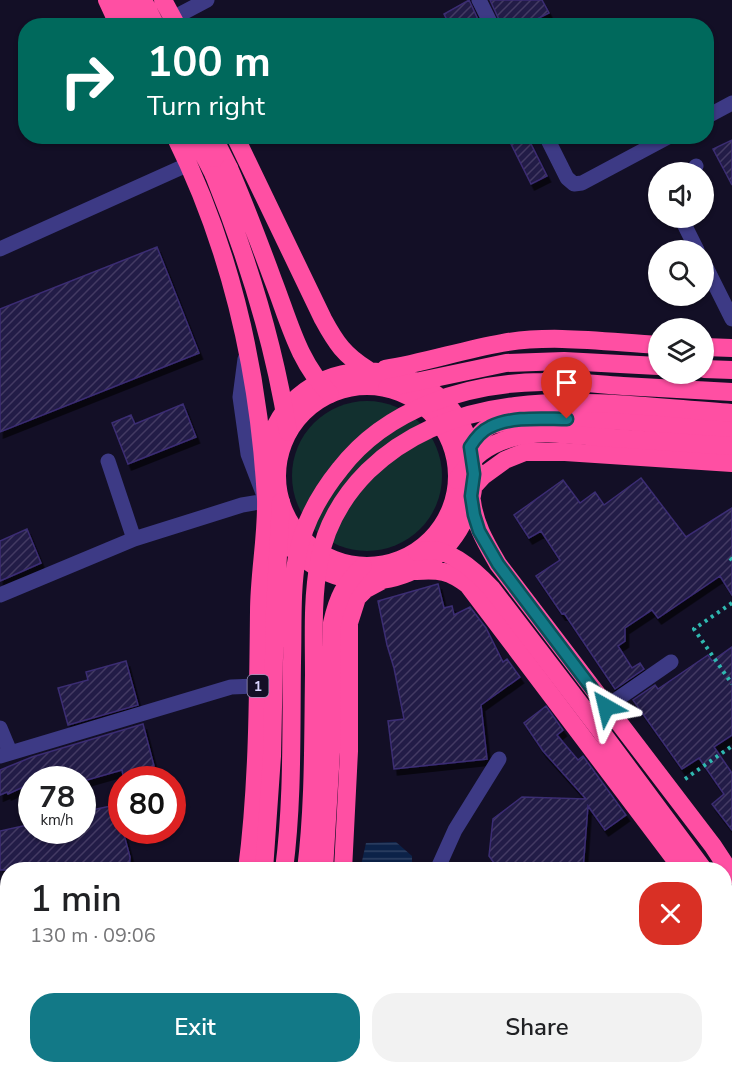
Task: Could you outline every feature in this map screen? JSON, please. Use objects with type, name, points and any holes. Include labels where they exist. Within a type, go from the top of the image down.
[{"type":"highway","points":[[107,0],[115,18]]},
{"type":"highway","points":[[124,0],[133,18]]},
{"type":"highway","points":[[143,0],[152,18]]},
{"type":"highway","points":[[163,0],[173,18]]},
{"type":"highway","name":"1","points":[[179,144],[213,224],[247,343],[264,465],[274,502],[259,606],[256,755],[248,862]]},
{"type":"highway","points":[[200,144],[222,172],[253,223],[302,356],[315,380],[330,394]]},
{"type":"highway","points":[[215,144],[268,332],[280,382],[288,432]]},
{"type":"highway","points":[[239,144],[338,347],[350,358],[373,370],[414,380],[432,392],[451,412],[460,425],[473,460],[467,488]]},
{"type":"highway","points":[[264,465],[268,447],[284,414],[301,394],[329,378],[421,363],[503,343],[562,340],[648,344]]},
{"type":"highway","points":[[714,347],[732,348]]},
{"type":"highway","points":[[387,388],[506,363],[564,361],[648,365]]},
{"type":"highway","points":[[714,369],[732,370]]},
{"type":"highway","points":[[285,862],[291,766],[293,607],[297,558],[309,516],[326,487],[346,461],[366,441],[389,424],[421,406],[461,393],[507,384],[564,382],[732,392]]},
{"type":"highway","points":[[265,862],[272,756],[275,609],[274,502],[279,461],[288,432],[306,410],[330,394],[357,386],[387,388],[410,396],[438,420],[453,448],[479,531],[498,564],[723,862]]},
{"type":"highway","points":[[306,862],[313,753],[314,608],[319,563],[329,526],[345,498],[362,477],[381,458],[433,427],[468,414],[510,406],[566,403],[732,413]]},
{"type":"highway","points":[[470,447],[478,435],[488,427],[516,421],[567,419],[732,430]]},
{"type":"highway","points":[[274,502],[278,531],[301,556],[317,568],[364,582],[383,580],[414,571],[429,562],[455,536],[467,513],[467,464],[479,453],[495,444],[517,436],[566,435],[732,446]]},
{"type":"highway","points":[[274,502],[310,545],[335,560],[363,566],[394,563],[417,552],[429,542],[444,523],[453,502],[467,488],[504,460],[525,452],[555,451],[732,463]]},
{"type":"highway","points":[[417,552],[432,550],[442,553],[476,572],[603,734],[699,862]]},
{"type":"highway","points":[[325,862],[332,752],[332,623],[343,589],[363,566]]},
{"type":"highway","points":[[414,571],[444,571],[456,575],[468,585],[677,862]]},
{"type":"highway","points":[[343,862],[349,751],[349,624],[357,598],[366,589],[383,580]]},
{"type":"lane","points":[[181,18],[207,0]]},
{"type":"lane","points":[[480,0],[488,18]]},
{"type":"lane","points":[[714,113],[732,103]]},
{"type":"lane","points":[[550,144],[567,178],[574,184],[582,183],[655,144]]},
{"type":"lane","points":[[0,249],[189,164]]},
{"type":"lane","points":[[714,277],[726,294],[732,319]]},
{"type":"lane","points":[[0,595],[134,539],[242,505],[274,502],[248,454],[240,397],[247,343]]},
{"type":"lane","points":[[108,461],[134,539]]},
{"type":"lane","points":[[606,707],[671,662]]},
{"type":"lane","points":[[0,728],[5,754],[231,687],[258,686]]},
{"type":"lane","points":[[441,862],[455,830],[499,759]]},
{"type":"path","points":[[732,603],[694,629],[732,684]]},
{"type":"path","points":[[669,790],[732,746]]},
{"type":"green space","points":[[367,401],[396,407],[420,423],[436,447],[442,476],[436,505],[420,529],[396,545],[367,551],[338,545],[314,529],[298,505],[292,476],[298,447],[314,423],[338,407]]},
{"type":"water","points":[[396,842],[412,856],[412,862],[362,862],[366,843]]},
{"type":"building","points":[[469,0],[477,18],[446,18],[444,14]]},
{"type":"building","points":[[490,0],[542,0],[549,13],[539,18],[498,18]]},
{"type":"building","points":[[732,140],[732,185],[713,149]]},
{"type":"building","points":[[511,144],[531,144],[547,176],[531,184]]},
{"type":"building","points":[[157,247],[199,353],[0,432],[0,309]]},
{"type":"building","points":[[183,404],[196,437],[128,464],[112,423],[131,415],[135,424]]},
{"type":"building","points":[[641,478],[686,537],[732,508],[732,595],[720,576],[658,618],[652,610],[625,628],[625,641],[618,646],[632,668],[640,663],[644,669],[615,689],[536,576],[560,560],[541,531],[529,538],[514,515],[563,480],[580,503],[595,492],[604,505]]},
{"type":"building","points":[[27,529],[41,563],[0,581],[0,541]]},
{"type":"building","points":[[438,584],[444,608],[452,606],[454,615],[470,607],[486,628],[503,662],[507,659],[520,677],[481,705],[487,759],[394,769],[388,721],[404,719],[378,601]]},
{"type":"building","points":[[732,647],[732,735],[714,747],[732,773],[732,830],[712,804],[724,794],[699,758],[682,769],[633,700],[655,685],[658,689],[708,655],[712,661]]},
{"type":"building","points":[[126,661],[138,705],[68,725],[58,688],[88,680],[86,672]]},
{"type":"building","points":[[546,706],[563,730],[557,735],[578,760],[583,756],[626,815],[605,830],[588,806],[584,862],[493,862],[489,856],[493,819],[522,797],[586,799],[543,751],[524,723]]},
{"type":"building","points":[[143,724],[154,766],[108,766],[108,774],[96,777],[96,766],[18,766],[18,789],[0,795],[0,770],[32,757]]},
{"type":"building","points":[[108,807],[108,844],[126,844],[130,862],[0,862],[0,831],[18,827],[18,844],[96,844],[96,809]]},
{"type":"route","points":[[567,419],[501,423],[488,427],[478,435],[470,447],[474,474],[471,496],[479,531],[498,564],[606,707]]}]
